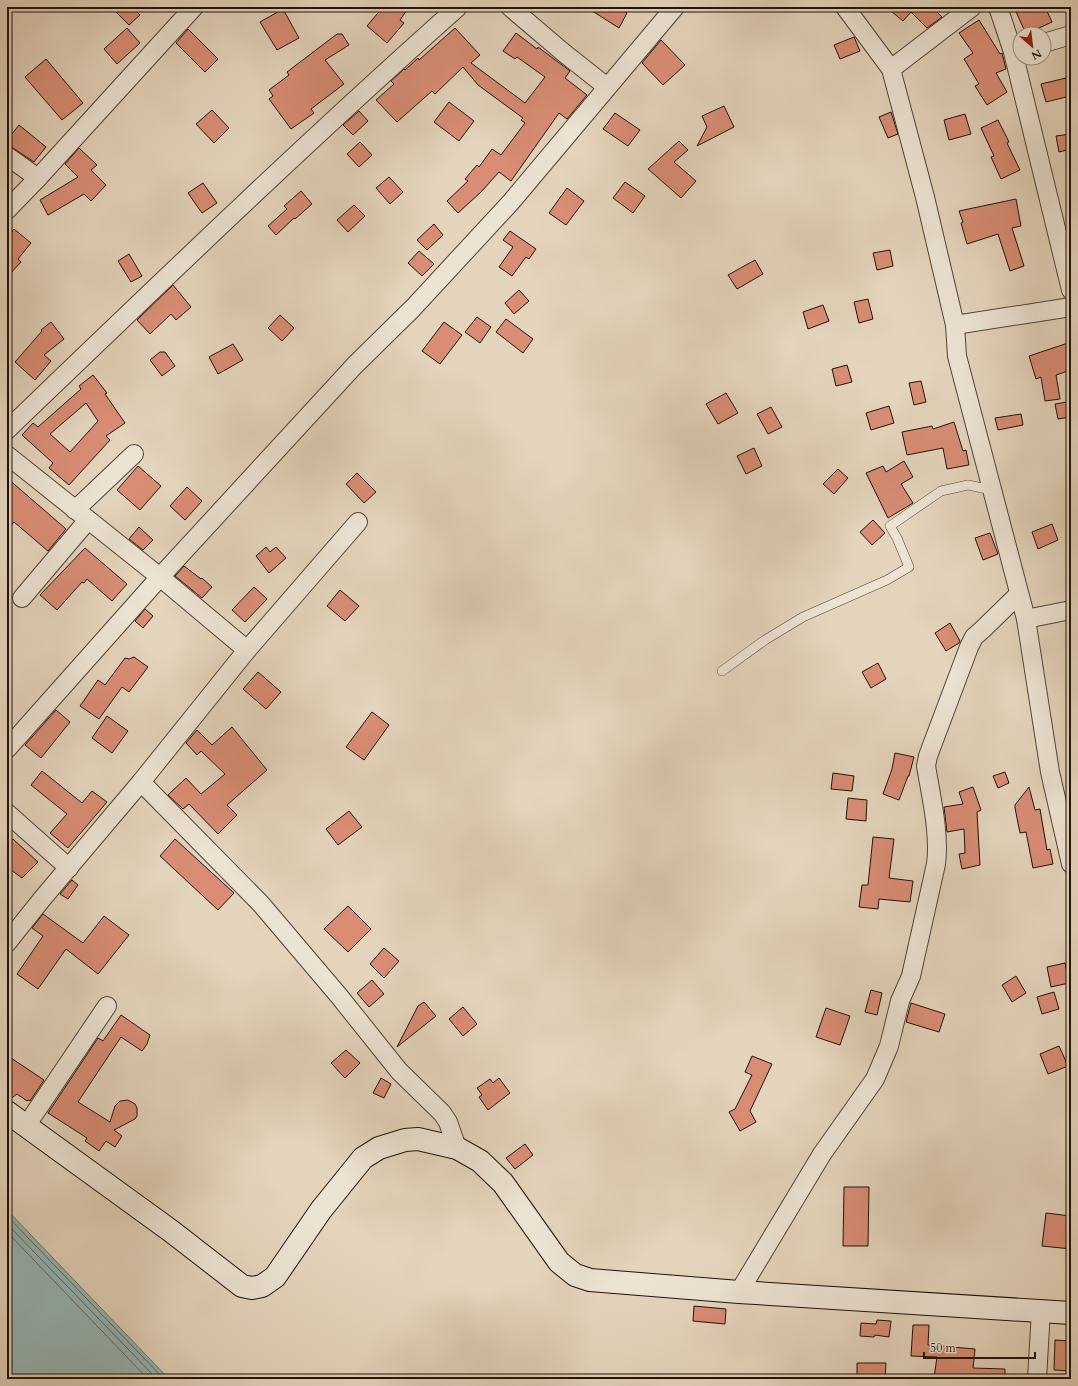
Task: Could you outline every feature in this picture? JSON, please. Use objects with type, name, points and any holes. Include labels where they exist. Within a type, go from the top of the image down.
[{"type":"street","points":[[7,210],[194,7]]},
{"type":"street","points":[[7,430],[213,232],[375,81],[458,7]]},
{"type":"street","points":[[510,7],[607,87]]},
{"type":"street","points":[[7,749],[160,577],[355,365],[413,308],[486,230],[558,147],[675,7]]},
{"type":"street","points":[[845,7],[891,69],[925,197],[955,326],[957,356],[1026,619],[1050,772],[1071,864]]},
{"type":"street","points":[[891,69],[972,7]]},
{"type":"street","points":[[998,7],[1012,39]]},
{"type":"street","points":[[1052,41],[1071,35]]},
{"type":"street","points":[[1020,66],[1071,290]]},
{"type":"street","points":[[7,156],[38,178]]},
{"type":"street","points":[[955,326],[1071,307]]},
{"type":"street","points":[[22,598],[82,515],[134,454]]},
{"type":"street","points":[[7,455],[160,577],[247,650]]},
{"type":"street","points":[[7,943],[141,782],[247,650],[358,522]]},
{"type":"street","points":[[739,1292],[822,1154],[875,1079],[889,1046],[900,1001],[911,976],[938,852],[926,766],[928,756],[969,647],[974,638],[1019,594]]},
{"type":"street","points":[[1026,619],[1071,610]]},
{"type":"street","points":[[141,782],[261,904],[339,996],[399,1071],[442,1113],[448,1122],[457,1148]]},
{"type":"street","points":[[7,813],[69,868]]},
{"type":"street","points":[[26,1126],[107,1006]]},
{"type":"street","points":[[7,1112],[171,1231],[242,1286],[252,1288],[262,1286],[275,1277],[321,1210],[363,1158],[379,1148],[405,1140],[418,1139],[457,1148],[480,1161],[503,1183],[559,1262],[575,1275],[590,1280],[739,1292],[1071,1313]]},
{"type":"street","points":[[1037,1379],[1041,1310]]},
{"type":"lane","points":[[722,671],[765,640],[803,616],[887,580],[909,567],[897,538],[890,526],[941,491],[968,486],[992,490]]},
{"type":"water","points":[[7,1210],[169,1379],[7,1379]]},
{"type":"building","points":[[111,7],[132,7],[140,15],[129,25]]},
{"type":"building","points":[[383,7],[409,7],[400,20],[404,23],[387,43],[367,26]]},
{"type":"building","points":[[586,7],[617,7],[627,13],[619,28]]},
{"type":"building","points":[[886,7],[932,7],[942,17],[927,28],[911,12],[903,21]]},
{"type":"building","points":[[1014,7],[1045,7],[1052,22],[1043,26],[1022,26]]},
{"type":"building","points":[[283,9],[299,38],[277,50],[260,22]]},
{"type":"building","points":[[979,20],[1000,54],[1002,53],[1006,69],[996,73],[1007,92],[987,105],[975,86],[979,84],[964,59],[973,53],[959,33]]},
{"type":"building","points":[[127,28],[140,43],[117,64],[104,49]]},
{"type":"building","points":[[455,28],[480,55],[471,63],[525,103],[545,77],[517,57],[515,59],[503,51],[516,33],[537,49],[538,47],[570,71],[565,78],[587,95],[567,119],[559,113],[511,181],[499,172],[481,192],[458,213],[447,201],[468,181],[465,179],[477,165],[479,167],[492,149],[501,155],[525,123],[521,120],[523,118],[478,85],[463,67],[435,94],[432,91],[397,122],[376,100],[394,84],[391,81],[404,69],[405,70],[418,58],[419,60]]},
{"type":"building","points":[[188,29],[218,59],[205,72],[176,43]]},
{"type":"building","points":[[337,34],[342,34],[349,45],[325,60],[344,84],[311,109],[314,113],[291,129],[269,99],[273,96],[269,90],[289,75],[287,72]]},
{"type":"building","points":[[854,37],[860,51],[840,59],[834,45]]},
{"type":"building","points":[[661,40],[685,65],[663,85],[642,63]]},
{"type":"building","points":[[46,59],[83,103],[62,120],[25,77]]},
{"type":"building","points":[[1066,78],[1070,96],[1046,102],[1041,84]]},
{"type":"building","points":[[449,102],[474,121],[459,141],[434,122]]},
{"type":"building","points":[[724,106],[734,127],[697,146],[707,127],[702,116]]},
{"type":"building","points":[[212,110],[229,128],[214,143],[196,124]]},
{"type":"building","points":[[359,111],[368,121],[353,135],[343,125]]},
{"type":"building","points":[[891,112],[898,134],[888,138],[879,117]]},
{"type":"building","points":[[615,113],[640,130],[628,146],[603,129]]},
{"type":"building","points":[[965,114],[971,134],[949,140],[944,120]]},
{"type":"building","points":[[998,120],[1009,142],[1007,143],[1020,170],[1001,179],[991,157],[994,156],[981,128]]},
{"type":"building","points":[[19,125],[46,147],[34,162],[7,144],[7,140]]},
{"type":"building","points":[[1071,134],[1071,149],[1059,152],[1056,136]]},
{"type":"building","points":[[679,141],[688,150],[674,162],[696,181],[681,198],[648,169]]},
{"type":"building","points":[[360,142],[372,155],[359,167],[347,154]]},
{"type":"building","points":[[79,148],[97,165],[91,170],[106,185],[91,201],[84,194],[48,215],[40,200],[78,177],[65,164]]},
{"type":"building","points":[[389,177],[403,192],[390,204],[376,188]]},
{"type":"building","points":[[625,182],[645,196],[633,213],[613,198]]},
{"type":"building","points":[[203,183],[217,203],[202,213],[188,193]]},
{"type":"building","points":[[567,188],[584,201],[566,225],[549,213]]},
{"type":"building","points":[[301,191],[312,204],[276,235],[268,226],[287,209],[284,206]]},
{"type":"building","points":[[1016,199],[1021,226],[1012,228],[1024,266],[1010,271],[998,234],[967,244],[961,223],[963,222],[959,211]]},
{"type":"building","points":[[354,205],[365,216],[348,232],[337,220]]},
{"type":"building","points":[[434,224],[443,235],[427,250],[417,240]]},
{"type":"building","points":[[14,229],[31,243],[18,259],[21,262],[7,277],[7,238]]},
{"type":"building","points":[[510,231],[536,249],[529,259],[526,257],[512,276],[499,267],[513,247],[503,240]]},
{"type":"building","points":[[890,250],[893,266],[877,270],[873,253]]},
{"type":"building","points":[[419,251],[434,264],[422,276],[408,263]]},
{"type":"building","points":[[129,254],[142,276],[131,282],[118,261]]},
{"type":"building","points":[[755,260],[763,274],[737,289],[728,275]]},
{"type":"building","points":[[173,285],[191,307],[176,320],[171,314],[150,334],[137,320]]},
{"type":"building","points":[[519,290],[529,301],[514,314],[505,303]]},
{"type":"building","points":[[868,299],[873,319],[859,323],[854,302]]},
{"type":"building","points":[[823,305],[829,321],[808,329],[803,312]]},
{"type":"building","points":[[280,315],[294,328],[282,341],[268,328]]},
{"type":"building","points":[[477,317],[491,327],[480,343],[465,332]]},
{"type":"building","points":[[506,319],[533,339],[523,353],[496,332]]},
{"type":"building","points":[[51,322],[64,339],[44,355],[51,361],[35,380],[15,362],[42,331],[41,330]]},
{"type":"building","points":[[444,322],[462,335],[440,364],[422,351]]},
{"type":"building","points":[[1071,342],[1071,370],[1056,375],[1060,399],[1045,401],[1041,377],[1036,379],[1029,356]]},
{"type":"building","points":[[233,344],[243,360],[218,374],[209,357]]},
{"type":"building","points":[[160,352],[165,352],[175,366],[162,376],[150,360]]},
{"type":"building","points":[[847,365],[852,382],[836,386],[832,369]]},
{"type":"building","points":[[93,375],[107,393],[105,394],[125,423],[106,436],[110,440],[69,485],[49,468],[53,463],[22,435],[33,423],[38,427],[81,389],[79,386]],"holes":[[[86,403],[98,421],[70,452],[50,434]]]},
{"type":"building","points":[[921,381],[926,402],[914,405],[909,383]]},
{"type":"building","points":[[726,393],[738,413],[718,424],[706,404]]},
{"type":"building","points":[[1067,402],[1070,417],[1058,419],[1055,404]]},
{"type":"building","points":[[889,406],[894,423],[871,430],[866,413]]},
{"type":"building","points":[[771,407],[782,427],[768,434],[757,414]]},
{"type":"building","points":[[1021,414],[1023,425],[998,430],[995,418]]},
{"type":"building","points":[[954,422],[963,451],[966,450],[969,465],[947,469],[943,448],[907,455],[902,432],[932,426],[933,429]]},
{"type":"building","points":[[754,448],[762,466],[746,474],[737,456]]},
{"type":"building","points":[[904,461],[913,477],[901,484],[913,503],[888,518],[866,473],[883,466],[886,472]]},
{"type":"building","points":[[138,466],[161,486],[140,510],[117,490]]},
{"type":"building","points":[[838,469],[848,478],[834,494],[823,484]]},
{"type":"building","points":[[357,473],[376,492],[364,503],[346,484]]},
{"type":"building","points":[[7,478],[66,529],[48,551],[14,522],[7,530]]},
{"type":"building","points":[[187,487],[202,501],[185,520],[170,506]]},
{"type":"building","points":[[873,520],[885,533],[872,545],[860,532]]},
{"type":"building","points":[[1052,524],[1058,540],[1038,549],[1032,532]]},
{"type":"building","points":[[139,527],[153,540],[143,550],[129,539]]},
{"type":"building","points":[[990,533],[998,554],[983,560],[975,538]]},
{"type":"building","points":[[266,547],[270,552],[276,547],[286,558],[269,573],[256,556]]},
{"type":"building","points":[[85,548],[127,584],[112,601],[87,579],[84,583],[82,582],[57,610],[40,595]]},
{"type":"building","points":[[184,566],[212,587],[202,598],[175,576]]},
{"type":"building","points":[[254,587],[267,599],[245,622],[232,610]]},
{"type":"building","points":[[340,590],[359,606],[345,621],[327,606]]},
{"type":"building","points":[[145,609],[153,616],[143,628],[135,621]]},
{"type":"building","points":[[950,623],[960,641],[946,651],[935,633]]},
{"type":"building","points":[[134,657],[148,667],[129,692],[122,687],[99,719],[80,706],[98,680],[105,685],[125,658],[129,659]]},
{"type":"building","points":[[878,663],[886,679],[871,688],[862,672]]},
{"type":"building","points":[[258,672],[281,692],[266,709],[243,689]]},
{"type":"building","points":[[56,710],[70,722],[41,758],[25,745]]},
{"type":"building","points":[[372,712],[389,725],[364,760],[346,747]]},
{"type":"building","points":[[107,716],[128,731],[112,753],[92,738]]},
{"type":"building","points":[[232,727],[267,770],[227,805],[237,815],[218,834],[189,804],[183,809],[168,795],[186,778],[201,794],[225,774],[201,751],[197,755],[186,743],[197,730],[212,745]]},
{"type":"building","points":[[895,753],[914,757],[909,776],[899,800],[883,794],[892,769]]},
{"type":"building","points":[[42,771],[82,803],[92,791],[107,802],[68,848],[50,833],[67,814],[31,785]]},
{"type":"building","points":[[1005,772],[1009,783],[998,788],[993,776]]},
{"type":"building","points":[[833,773],[854,776],[852,791],[831,789]]},
{"type":"building","points":[[973,787],[981,810],[977,812],[980,865],[962,869],[959,854],[965,853],[964,829],[947,832],[944,807],[963,804],[959,792]]},
{"type":"building","points":[[1029,787],[1035,810],[1040,809],[1047,850],[1050,849],[1053,864],[1033,868],[1026,832],[1020,833],[1015,808],[1015,805]]},
{"type":"building","points":[[848,798],[867,800],[866,821],[846,819]]},
{"type":"building","points":[[349,811],[362,827],[338,845],[326,829]]},
{"type":"building","points":[[873,837],[894,839],[889,878],[913,881],[910,902],[879,899],[878,909],[859,907],[862,885],[868,885]]},
{"type":"building","points":[[13,839],[38,862],[22,878],[7,867],[7,846]]},
{"type":"building","points":[[175,839],[234,893],[218,910],[160,856]]},
{"type":"building","points":[[72,880],[78,885],[68,899],[60,894]]},
{"type":"building","points":[[348,906],[371,929],[348,952],[324,929]]},
{"type":"building","points":[[43,914],[83,943],[104,916],[129,935],[98,974],[66,949],[38,989],[17,974],[43,936],[32,928]]},
{"type":"building","points":[[384,948],[399,961],[384,978],[370,964]]},
{"type":"building","points":[[1065,963],[1069,983],[1051,987],[1047,967]]},
{"type":"building","points":[[1016,976],[1026,993],[1012,1002],[1002,985]]},
{"type":"building","points":[[372,980],[384,994],[369,1007],[357,993]]},
{"type":"building","points":[[871,990],[882,993],[877,1015],[865,1012]]},
{"type":"building","points":[[1054,992],[1059,1009],[1042,1014],[1037,997]]},
{"type":"building","points":[[424,1002],[436,1016],[397,1047],[418,1006]]},
{"type":"building","points":[[911,1003],[945,1014],[939,1032],[906,1022]]},
{"type":"building","points":[[463,1007],[477,1024],[463,1036],[449,1019]]},
{"type":"building","points":[[826,1008],[850,1016],[840,1045],[816,1037]]},
{"type":"building","points":[[121,1015],[150,1035],[147,1044],[142,1051],[121,1037],[78,1102],[110,1122],[115,1106],[120,1101],[128,1100],[135,1104],[137,1108],[137,1116],[135,1119],[114,1130],[122,1136],[115,1147],[106,1141],[99,1151],[85,1141],[87,1138],[48,1113],[98,1038],[103,1041]]},
{"type":"building","points":[[1059,1046],[1068,1066],[1048,1074],[1040,1054]]},
{"type":"building","points":[[346,1050],[360,1063],[345,1078],[331,1063]]},
{"type":"building","points":[[752,1056],[772,1064],[750,1111],[756,1122],[740,1131],[729,1112],[735,1109],[752,1075],[745,1072]]},
{"type":"building","points":[[11,1058],[44,1080],[30,1101],[27,1101],[17,1094],[7,1100],[7,1065]]},
{"type":"building","points":[[381,1078],[391,1084],[384,1098],[373,1093]]},
{"type":"building","points":[[499,1078],[510,1093],[488,1110],[479,1097],[482,1095],[477,1088],[490,1079],[493,1083]]},
{"type":"building","points":[[525,1144],[533,1155],[515,1169],[506,1158]]},
{"type":"building","points":[[844,1187],[869,1187],[868,1246],[843,1246]]},
{"type":"building","points":[[1046,1213],[1071,1216],[1071,1249],[1042,1246]]},
{"type":"building","points":[[694,1306],[726,1309],[725,1324],[693,1321]]},
{"type":"building","points":[[877,1320],[891,1321],[889,1337],[875,1335],[874,1337],[860,1336],[861,1323],[876,1324]]},
{"type":"building","points":[[913,1325],[929,1325],[928,1345],[975,1349],[973,1368],[1005,1369],[1005,1379],[934,1378],[937,1357],[911,1356]]},
{"type":"building","points":[[1055,1340],[1071,1341],[1070,1371],[1054,1370]]},
{"type":"building","points":[[857,1363],[886,1363],[885,1379],[857,1379]]}]
